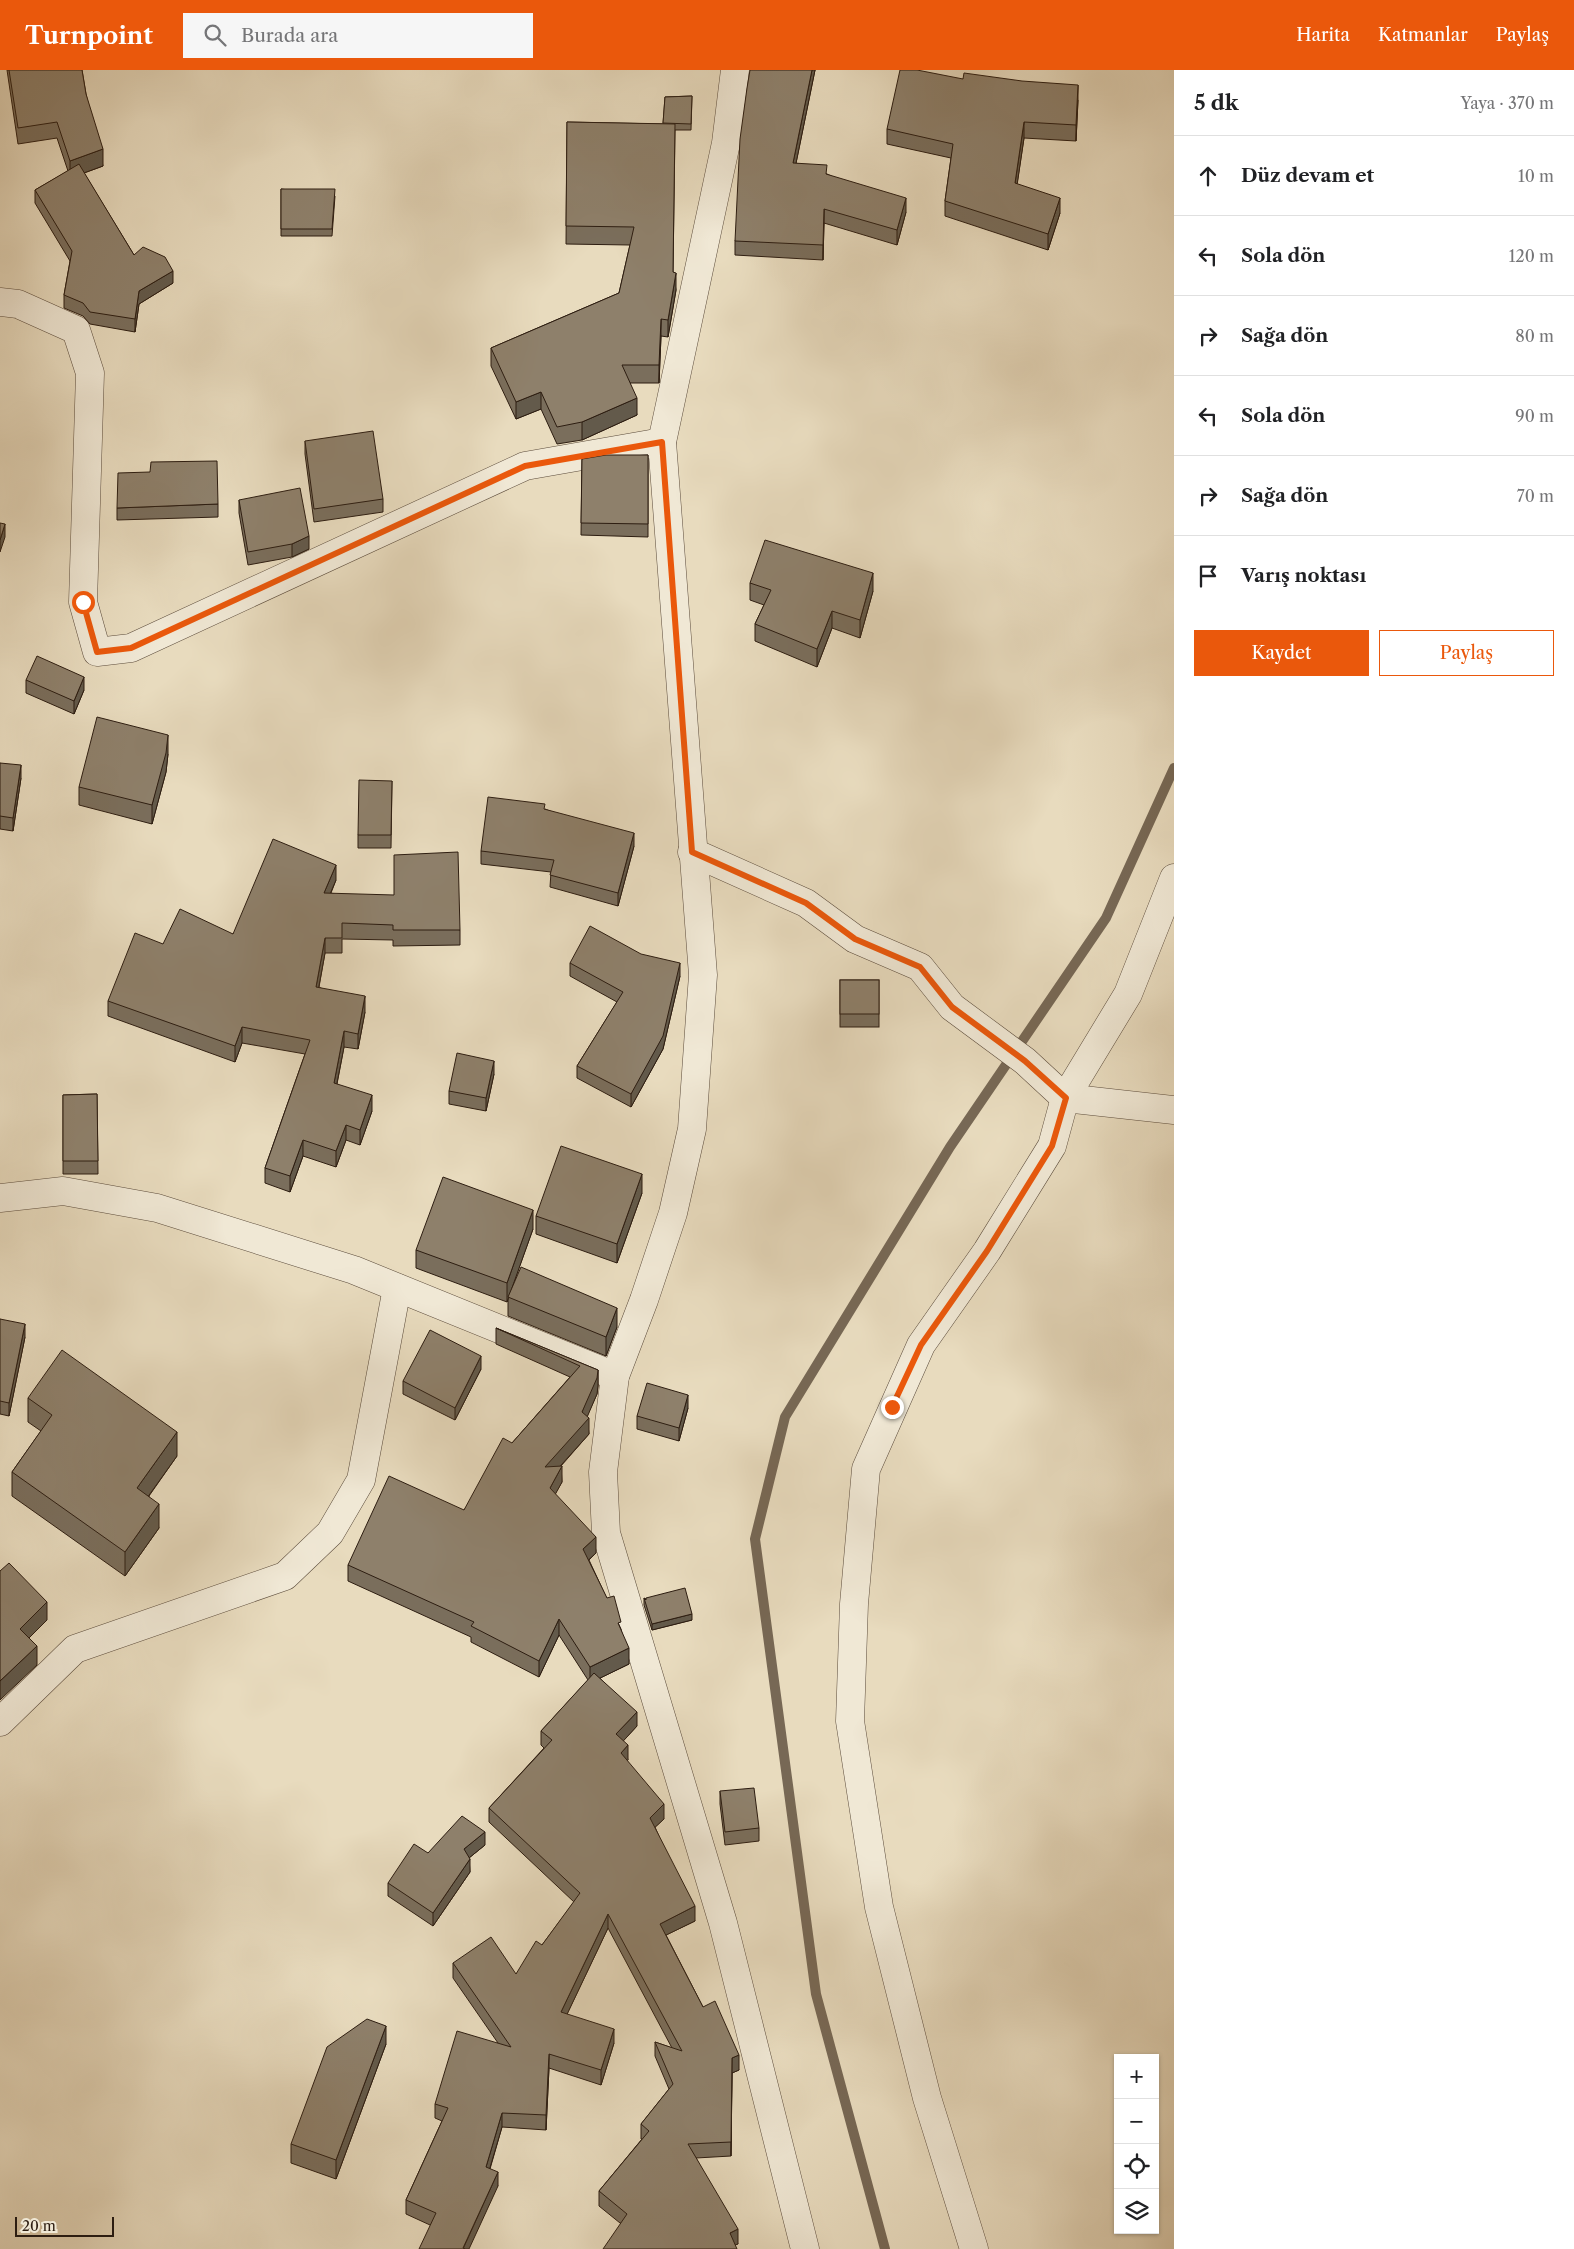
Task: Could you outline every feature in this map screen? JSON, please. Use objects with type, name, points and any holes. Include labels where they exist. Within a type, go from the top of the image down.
[{"type":"street","points":[[734,70],[726,143],[662,442],[692,852],[703,975],[692,1129],[672,1213],[644,1300],[615,1376],[603,1472],[606,1533],[722,1923],[805,2249]]},
{"type":"street","points":[[0,302],[18,304],[76,330],[90,373],[83,602],[97,652],[131,648],[525,466],[662,442]]},
{"type":"street","points":[[692,852],[806,903],[855,939],[920,967],[952,1007],[1025,1061],[1066,1098],[1174,1110]]},
{"type":"street","points":[[974,2249],[927,2098],[879,1907],[850,1721],[854,1604],[866,1470],[892,1407],[921,1345],[987,1251],[1052,1146],[1066,1098],[1128,994],[1174,878]]},
{"type":"street","points":[[0,1198],[64,1191],[157,1208],[354,1270],[615,1376]]},
{"type":"street","points":[[0,1722],[75,1649],[285,1576],[330,1533],[361,1480],[397,1288]]},
{"type":"building","points":[[9,70],[82,70],[86,94],[103,149],[70,161],[57,122],[18,128]]},
{"type":"building","points":[[750,70],[812,70],[793,163],[827,165],[826,174],[906,198],[897,230],[824,209],[823,245],[735,241],[740,139]]},
{"type":"building","points":[[900,70],[917,70],[963,79],[964,73],[1022,81],[1078,85],[1076,125],[1024,122],[1015,183],[1060,198],[1048,234],[945,201],[953,144],[887,129]]},
{"type":"building","points":[[692,96],[691,124],[663,123],[665,97]]},
{"type":"building","points":[[567,122],[675,124],[673,272],[676,273],[668,320],[661,319],[659,365],[622,365],[637,398],[582,422],[557,427],[541,392],[516,402],[491,348],[619,293],[634,227],[566,226]]},
{"type":"building","points":[[79,164],[134,255],[143,247],[165,257],[173,271],[139,291],[135,319],[90,312],[83,303],[64,295],[72,251],[35,190]]},
{"type":"building","points":[[281,189],[335,189],[332,229],[281,229]]},
{"type":"building","points":[[373,431],[383,499],[314,509],[305,441]]},
{"type":"building","points":[[606,455],[648,455],[648,524],[581,523],[582,459]]},
{"type":"building","points":[[217,461],[218,504],[117,508],[118,473],[150,472],[151,462]]},
{"type":"building","points":[[300,488],[309,536],[292,544],[248,552],[239,500]]},
{"type":"building","points":[[0,523],[5,524],[0,540]]},
{"type":"building","points":[[765,540],[873,573],[860,620],[832,611],[817,649],[755,624],[771,590],[750,583]]},
{"type":"building","points":[[37,656],[84,677],[74,701],[26,680]]},
{"type":"building","points":[[97,717],[168,735],[166,753],[152,805],[79,787]]},
{"type":"building","points":[[0,763],[21,765],[13,818],[0,816]]},
{"type":"building","points":[[359,780],[392,781],[391,835],[358,835]]},
{"type":"building","points":[[488,797],[545,804],[544,809],[634,833],[618,893],[550,875],[554,860],[481,851]]},
{"type":"building","points":[[273,839],[336,865],[324,893],[394,895],[394,855],[458,852],[460,930],[393,930],[393,925],[342,923],[342,938],[325,938],[316,987],[365,996],[358,1034],[344,1031],[334,1083],[372,1095],[360,1130],[346,1125],[336,1151],[303,1140],[290,1176],[265,1168],[310,1040],[242,1027],[235,1046],[108,1001],[135,933],[163,944],[180,909],[233,934]]},
{"type":"building","points":[[590,926],[641,954],[680,963],[663,1036],[631,1094],[577,1066],[623,992],[570,963]]},
{"type":"building","points":[[840,980],[879,980],[879,1014],[840,1014]]},
{"type":"building","points":[[457,1053],[494,1061],[486,1098],[449,1091]]},
{"type":"building","points":[[97,1094],[98,1161],[63,1161],[63,1095]]},
{"type":"building","points":[[561,1146],[642,1174],[617,1244],[536,1216]]},
{"type":"building","points":[[443,1177],[533,1210],[507,1283],[416,1250]]},
{"type":"building","points":[[521,1267],[617,1308],[606,1337],[508,1297]]},
{"type":"building","points":[[0,1319],[25,1324],[9,1403],[0,1401]]},
{"type":"building","points":[[496,1328],[598,1370],[597,1378],[582,1412],[589,1418],[545,1467],[562,1466],[550,1488],[596,1537],[583,1549],[607,1598],[614,1596],[621,1622],[618,1623],[629,1648],[590,1667],[559,1619],[539,1661],[471,1626],[474,1622],[348,1565],[389,1476],[464,1510],[503,1438],[512,1443],[580,1366]]},
{"type":"building","points":[[430,1330],[481,1356],[455,1408],[403,1381]]},
{"type":"building","points":[[62,1350],[177,1432],[137,1488],[159,1504],[125,1552],[12,1472],[52,1415],[28,1398]]},
{"type":"building","points":[[647,1383],[688,1395],[679,1428],[637,1416]]},
{"type":"building","points":[[9,1563],[47,1602],[20,1629],[37,1646],[0,1681],[0,1571]]},
{"type":"building","points":[[685,1588],[692,1614],[652,1624],[644,1598],[646,1600],[646,1598]]},
{"type":"building","points":[[594,1673],[637,1712],[616,1734],[628,1745],[621,1753],[664,1804],[650,1818],[695,1906],[660,1924],[703,2007],[715,2001],[739,2055],[732,2058],[731,2142],[688,2144],[738,2229],[730,2233],[737,2249],[603,2249],[627,2214],[599,2191],[649,2131],[641,2124],[673,2084],[655,2042],[682,2051],[608,1914],[561,2012],[614,2029],[601,2070],[549,2054],[546,2115],[502,2113],[486,2167],[498,2172],[463,2248],[465,2249],[419,2249],[436,2213],[406,2200],[448,2108],[435,2104],[457,2031],[511,2047],[453,1963],[491,1937],[516,1974],[536,1941],[542,1945],[580,1893],[489,1808],[552,1740],[541,1731]]},
{"type":"building","points":[[754,1788],[759,1828],[725,1832],[720,1791]]},
{"type":"building","points":[[462,1816],[485,1832],[464,1849],[470,1859],[433,1913],[388,1883],[414,1844],[428,1853]]},
{"type":"building","points":[[367,2019],[386,2026],[336,2160],[291,2144],[327,2047]]},
{"type":"waterway","points":[[885,2249],[816,1994],[755,1539],[785,1417],[950,1147],[1106,918],[1174,768]]},
{"type":"route","points":[[83,602],[97,652],[131,648],[525,466],[662,442],[692,852],[806,903],[855,939],[920,967],[952,1007],[1025,1061],[1066,1098],[1052,1146],[987,1251],[921,1345],[892,1407]]}]
